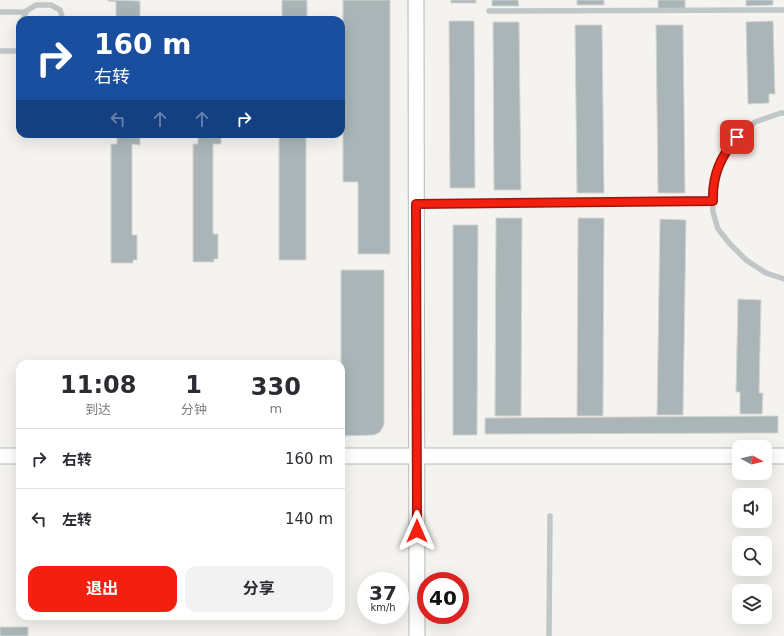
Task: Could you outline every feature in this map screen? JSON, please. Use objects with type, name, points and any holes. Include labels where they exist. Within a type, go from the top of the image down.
[{"type":"street","points":[[416,0],[417,636]]},
{"type":"street","points":[[0,456],[16,456]]},
{"type":"street","points":[[345,456],[732,456]]},
{"type":"street","points":[[772,456],[784,456]]},
{"type":"lane","points":[[24,16],[26,11],[36,5],[51,5],[60,10],[62,16]]},
{"type":"lane","points":[[489,11],[784,10]]},
{"type":"lane","points":[[0,12],[26,12]]},
{"type":"lane","points":[[0,51],[16,51]]},
{"type":"lane","points":[[784,113],[755,122],[737,137],[720,162],[715,176],[712,192],[713,212],[718,229],[730,244],[746,260],[766,272],[784,279]]},
{"type":"lane","points":[[416,204],[713,201]]},
{"type":"lane","points":[[549,636],[550,516]]},
{"type":"building","points":[[282,0],[307,0],[307,16],[282,16]]},
{"type":"building","points":[[343,0],[390,0],[390,254],[358,254],[358,182],[343,182],[343,138],[345,138],[345,16],[343,16]]},
{"type":"building","points":[[451,0],[476,0],[476,3],[451,3]]},
{"type":"building","points":[[492,0],[518,0],[519,6],[492,6]]},
{"type":"building","points":[[577,0],[604,0],[604,5],[577,5]]},
{"type":"building","points":[[658,0],[685,0],[685,9],[658,9]]},
{"type":"building","points":[[746,0],[773,0],[773,5],[746,6]]},
{"type":"building","points":[[108,1],[140,1],[140,16],[116,16],[116,2]]},
{"type":"building","points":[[449,21],[474,21],[475,188],[450,188]]},
{"type":"building","points":[[773,21],[775,94],[769,94],[769,103],[748,104],[746,22]]},
{"type":"building","points":[[493,22],[519,22],[521,190],[494,190]]},
{"type":"building","points":[[575,25],[602,25],[604,193],[577,193]]},
{"type":"building","points":[[656,25],[683,25],[685,193],[658,193]]},
{"type":"building","points":[[117,138],[140,138],[140,145],[132,144],[132,235],[137,235],[137,260],[133,260],[133,263],[111,263],[111,144],[117,144]]},
{"type":"building","points":[[198,138],[221,138],[221,144],[213,144],[213,234],[218,234],[218,259],[214,259],[214,262],[193,262],[193,144],[198,144]]},
{"type":"building","points":[[279,138],[306,138],[306,260],[279,260]]},
{"type":"building","points":[[496,218],[522,218],[521,416],[495,416]]},
{"type":"building","points":[[578,218],[604,218],[603,416],[577,416]]},
{"type":"building","points":[[660,219],[686,220],[683,415],[657,415]]},
{"type":"building","points":[[453,225],[478,225],[477,435],[453,435]]},
{"type":"building","points":[[341,270],[384,270],[384,425],[380,432],[374,435],[345,436],[345,360],[341,360]]},
{"type":"building","points":[[738,299],[761,300],[759,393],[763,393],[762,414],[740,414],[740,392],[736,392]]},
{"type":"building","points":[[778,416],[778,433],[485,434],[485,418]]},
{"type":"building","points":[[0,627],[28,627],[28,636],[0,636]]},
{"type":"route","points":[[417,531],[416,204],[713,201],[712,192],[715,176],[720,162],[737,137]]}]
